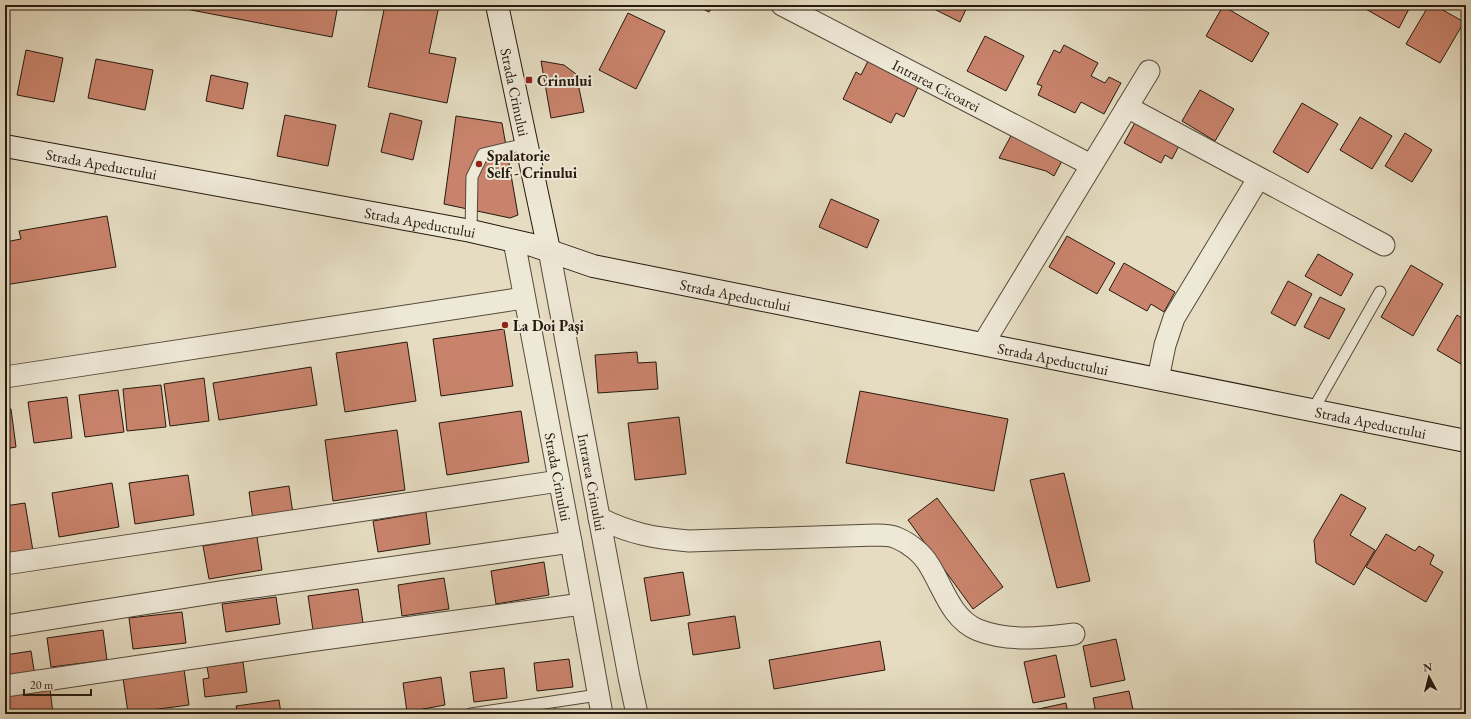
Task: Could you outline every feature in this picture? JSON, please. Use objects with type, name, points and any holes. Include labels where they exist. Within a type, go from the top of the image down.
[{"type":"street","name":"Strada Crinului","points":[[497,5],[549,250]]},
{"type":"street","name":"Intrarea Cicoarei","points":[[782,5],[1091,166]]},
{"type":"street","points":[[983,344],[1149,71]]},
{"type":"street","points":[[1127,107],[1384,246]]},
{"type":"street","name":"Strada Apeductului","points":[[5,146],[471,231],[549,250],[593,266],[1466,441]]},
{"type":"street","points":[[1158,380],[1166,344],[1174,318],[1258,179]]},
{"type":"street","name":"Strada Crinului","points":[[514,241],[600,704]]},
{"type":"street","name":"Intrarea Crinului","points":[[549,250],[637,714]]},
{"type":"street","points":[[5,377],[524,298]]},
{"type":"street","points":[[5,564],[559,481]]},
{"type":"street","points":[[599,518],[619,528],[635,533],[659,538],[689,541],[876,535],[896,537],[913,547],[929,564],[946,597],[958,616],[977,629],[1004,637],[1035,638],[1074,634]]},
{"type":"street","points":[[5,626],[219,592],[571,542]]},
{"type":"street","points":[[5,686],[316,640],[582,604]]},
{"type":"lane","points":[[471,231],[472,177],[483,154],[526,144]]},
{"type":"lane","points":[[1312,410],[1380,292]]},
{"type":"lane","points":[[471,714],[600,704]]},
{"type":"building","points":[[168,5],[192,5],[191,10]]},
{"type":"building","points":[[192,5],[338,5],[332,37],[191,10]]},
{"type":"building","points":[[385,5],[439,6],[429,53],[456,58],[447,103],[368,87]]},
{"type":"building","points":[[695,5],[713,5],[709,12]]},
{"type":"building","points":[[926,5],[968,5],[960,22]]},
{"type":"building","points":[[1366,5],[1411,5],[1399,28],[1364,8]]},
{"type":"building","points":[[1429,5],[1434,5],[1464,22],[1440,63],[1406,44]]},
{"type":"building","points":[[1223,6],[1269,33],[1252,62],[1206,36]]},
{"type":"building","points":[[628,13],[665,31],[636,89],[599,70]]},
{"type":"building","points":[[985,36],[1024,56],[1006,91],[967,71]]},
{"type":"building","points":[[1064,45],[1098,63],[1091,76],[1105,83],[1109,77],[1121,83],[1104,114],[1081,102],[1075,113],[1038,95],[1042,86],[1037,84],[1054,50],[1060,53]]},
{"type":"building","points":[[26,50],[63,58],[54,102],[17,95]]},
{"type":"building","points":[[96,59],[153,70],[145,110],[88,98]]},
{"type":"building","points":[[869,59],[920,83],[904,117],[896,113],[891,123],[843,99],[856,72],[861,75]]},
{"type":"building","points":[[541,61],[564,65],[576,74],[584,112],[551,118]]},
{"type":"building","points":[[211,75],[248,83],[243,109],[206,101]]},
{"type":"building","points":[[1200,90],[1234,109],[1215,141],[1182,121]]},
{"type":"building","points":[[1302,103],[1338,124],[1308,173],[1273,152]]},
{"type":"building","points":[[390,113],[422,121],[413,160],[381,152]]},
{"type":"building","points":[[285,115],[336,125],[328,166],[277,156]]},
{"type":"building","name":"Spalatorie Self - Crinului","points":[[456,116],[502,123],[518,215],[510,218],[444,204]]},
{"type":"building","points":[[1360,117],[1392,136],[1372,169],[1340,150]]},
{"type":"building","points":[[1137,119],[1181,142],[1172,159],[1165,155],[1161,163],[1124,143]]},
{"type":"building","points":[[1013,132],[1063,159],[1054,176],[1046,171],[999,158]]},
{"type":"building","points":[[1405,133],[1432,150],[1412,182],[1385,166]]},
{"type":"building","points":[[831,199],[879,220],[867,248],[819,227]]},
{"type":"building","points":[[107,216],[116,267],[5,285],[5,242],[21,239],[19,231]]},
{"type":"building","points":[[1067,236],[1115,263],[1097,294],[1049,267]]},
{"type":"building","points":[[1318,254],[1353,274],[1341,296],[1305,276]]},
{"type":"building","points":[[1124,263],[1175,292],[1164,312],[1151,304],[1147,311],[1109,290]]},
{"type":"building","points":[[1411,265],[1443,284],[1413,336],[1381,317]]},
{"type":"building","points":[[1288,281],[1312,294],[1295,326],[1271,313]]},
{"type":"building","points":[[1320,297],[1345,309],[1329,339],[1304,327]]},
{"type":"building","points":[[1457,315],[1466,321],[1466,367],[1437,350]]},
{"type":"building","points":[[504,329],[513,386],[441,396],[433,339]]},
{"type":"building","points":[[407,342],[416,401],[345,412],[336,353]]},
{"type":"building","points":[[637,352],[638,363],[656,362],[658,389],[598,393],[595,355]]},
{"type":"building","points":[[311,367],[317,405],[219,420],[213,383]]},
{"type":"building","points":[[204,378],[209,421],[170,426],[164,384]]},
{"type":"building","points":[[161,385],[166,427],[127,431],[123,389]]},
{"type":"building","points":[[118,390],[124,432],[85,437],[79,395]]},
{"type":"building","points":[[860,391],[1008,419],[994,491],[846,463]]},
{"type":"building","points":[[67,397],[72,438],[34,443],[28,402]]},
{"type":"building","points":[[5,409],[11,409],[16,447],[5,449]]},
{"type":"building","points":[[521,411],[529,462],[447,475],[439,423]]},
{"type":"building","points":[[679,417],[686,474],[635,480],[628,423]]},
{"type":"building","points":[[397,430],[405,490],[333,501],[325,440]]},
{"type":"building","points":[[1064,473],[1090,581],[1057,588],[1030,480]]},
{"type":"building","points":[[188,475],[194,515],[135,524],[129,483]]},
{"type":"building","points":[[112,483],[119,527],[59,537],[52,493]]},
{"type":"building","points":[[289,486],[293,514],[253,520],[249,492]]},
{"type":"building","points":[[1341,494],[1366,508],[1350,535],[1375,550],[1354,585],[1316,563],[1314,540]]},
{"type":"building","points":[[937,498],[1003,587],[973,609],[908,520]]},
{"type":"building","points":[[25,503],[33,551],[5,555],[5,506]]},
{"type":"building","points":[[426,512],[430,544],[378,552],[373,521]]},
{"type":"building","points":[[1386,534],[1415,551],[1419,546],[1434,555],[1430,564],[1443,572],[1426,602],[1366,567]]},
{"type":"building","points":[[257,537],[262,570],[209,579],[203,546]]},
{"type":"building","points":[[544,562],[549,595],[496,604],[491,571]]},
{"type":"building","points":[[683,572],[690,615],[651,621],[644,578]]},
{"type":"building","points":[[444,578],[449,609],[402,616],[398,585]]},
{"type":"building","points":[[358,589],[363,623],[313,630],[308,596]]},
{"type":"building","points":[[276,597],[280,624],[226,632],[222,604]]},
{"type":"building","points":[[182,612],[186,643],[133,649],[129,618]]},
{"type":"building","points":[[735,616],[740,648],[693,655],[688,623]]},
{"type":"building","points":[[103,630],[107,660],[51,667],[47,638]]},
{"type":"building","points":[[1116,639],[1125,680],[1091,687],[1083,646]]},
{"type":"building","points":[[880,641],[885,670],[774,689],[769,660]]},
{"type":"building","points":[[31,651],[35,676],[5,680],[5,655]]},
{"type":"building","points":[[1056,655],[1065,697],[1033,703],[1024,662]]},
{"type":"building","points":[[569,659],[573,687],[537,691],[534,663]]},
{"type":"building","points":[[243,662],[247,692],[205,697],[203,679],[209,678],[207,667]]},
{"type":"building","points":[[504,668],[507,698],[474,702],[470,672]]},
{"type":"building","points":[[184,669],[189,705],[128,713],[123,678]]},
{"type":"building","points":[[441,677],[445,705],[407,712],[403,683]]},
{"type":"building","points":[[50,689],[53,714],[5,714],[5,695]]},
{"type":"building","points":[[1129,691],[1134,714],[1096,714],[1093,698]]},
{"type":"building","points":[[279,700],[281,714],[238,714],[236,706]]},
{"type":"building","points":[[1066,703],[1068,714],[1034,714],[1034,710]]},
{"type":"building","points":[[556,709],[557,714],[523,714]]},
{"type":"place","name":"Crinului","points":[[529,80]]},
{"type":"place","name":"Spalatorie Self - Crinului","points":[[479,164]]},
{"type":"place","name":"La Doi Pași","points":[[505,325]]}]
